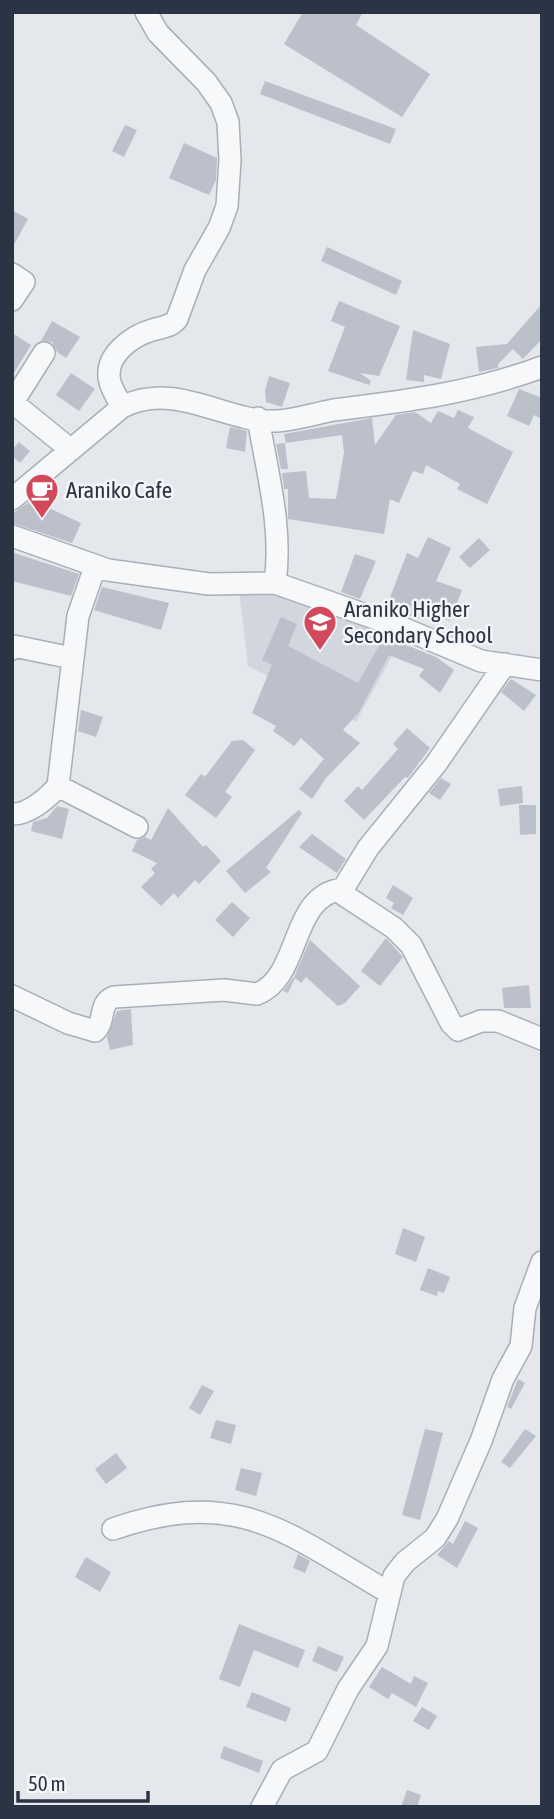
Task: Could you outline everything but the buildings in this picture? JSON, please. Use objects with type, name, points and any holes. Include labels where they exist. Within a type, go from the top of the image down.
[{"type":"street","points":[[122,407],[109,380],[110,365],[121,347],[136,335],[173,325],[195,270],[228,206],[228,122],[221,103],[194,68],[158,33],[146,12]]},
{"type":"street","points":[[12,274],[24,282],[12,300]]},
{"type":"street","points":[[44,353],[12,402],[71,450]]},
{"type":"street","points":[[12,499],[122,407],[136,400],[155,397],[276,421],[461,393],[542,367]]},
{"type":"street","points":[[258,418],[275,511],[278,562],[275,583]]},
{"type":"street","points":[[12,536],[95,567],[209,584],[275,583],[400,627],[481,661],[542,670]]},
{"type":"street","points":[[14,817],[41,802],[58,786],[78,616],[95,567]]},
{"type":"street","points":[[12,649],[14,646],[31,648],[72,658]]},
{"type":"street","points":[[505,664],[436,764],[368,848],[343,889],[344,894],[394,928],[411,945],[451,1023],[458,1030],[481,1021],[498,1021],[542,1039]]},
{"type":"street","points":[[58,786],[137,827]]},
{"type":"street","points":[[12,996],[68,1023],[95,1031],[99,1027],[104,1004],[114,996],[224,990],[257,994],[274,980],[291,954],[297,932],[322,897],[330,891],[343,889]]},
{"type":"street","points":[[262,1807],[282,1770],[317,1751],[348,1689],[377,1646],[388,1592],[399,1569],[435,1538],[451,1509],[481,1441],[503,1379],[522,1346],[525,1308],[542,1262]]},
{"type":"street","points":[[113,1529],[150,1516],[202,1509],[243,1516],[285,1531],[388,1592]]},
{"type":"shaded area","name":"Araniko Higher Secondary School","points":[[239,590],[287,591],[402,638],[356,722],[248,666]]},
{"type":"place","name":"Araniko Cafe","points":[[42,520]]},
{"type":"place","name":"Araniko Higher Secondary School","points":[[320,652]]}]
